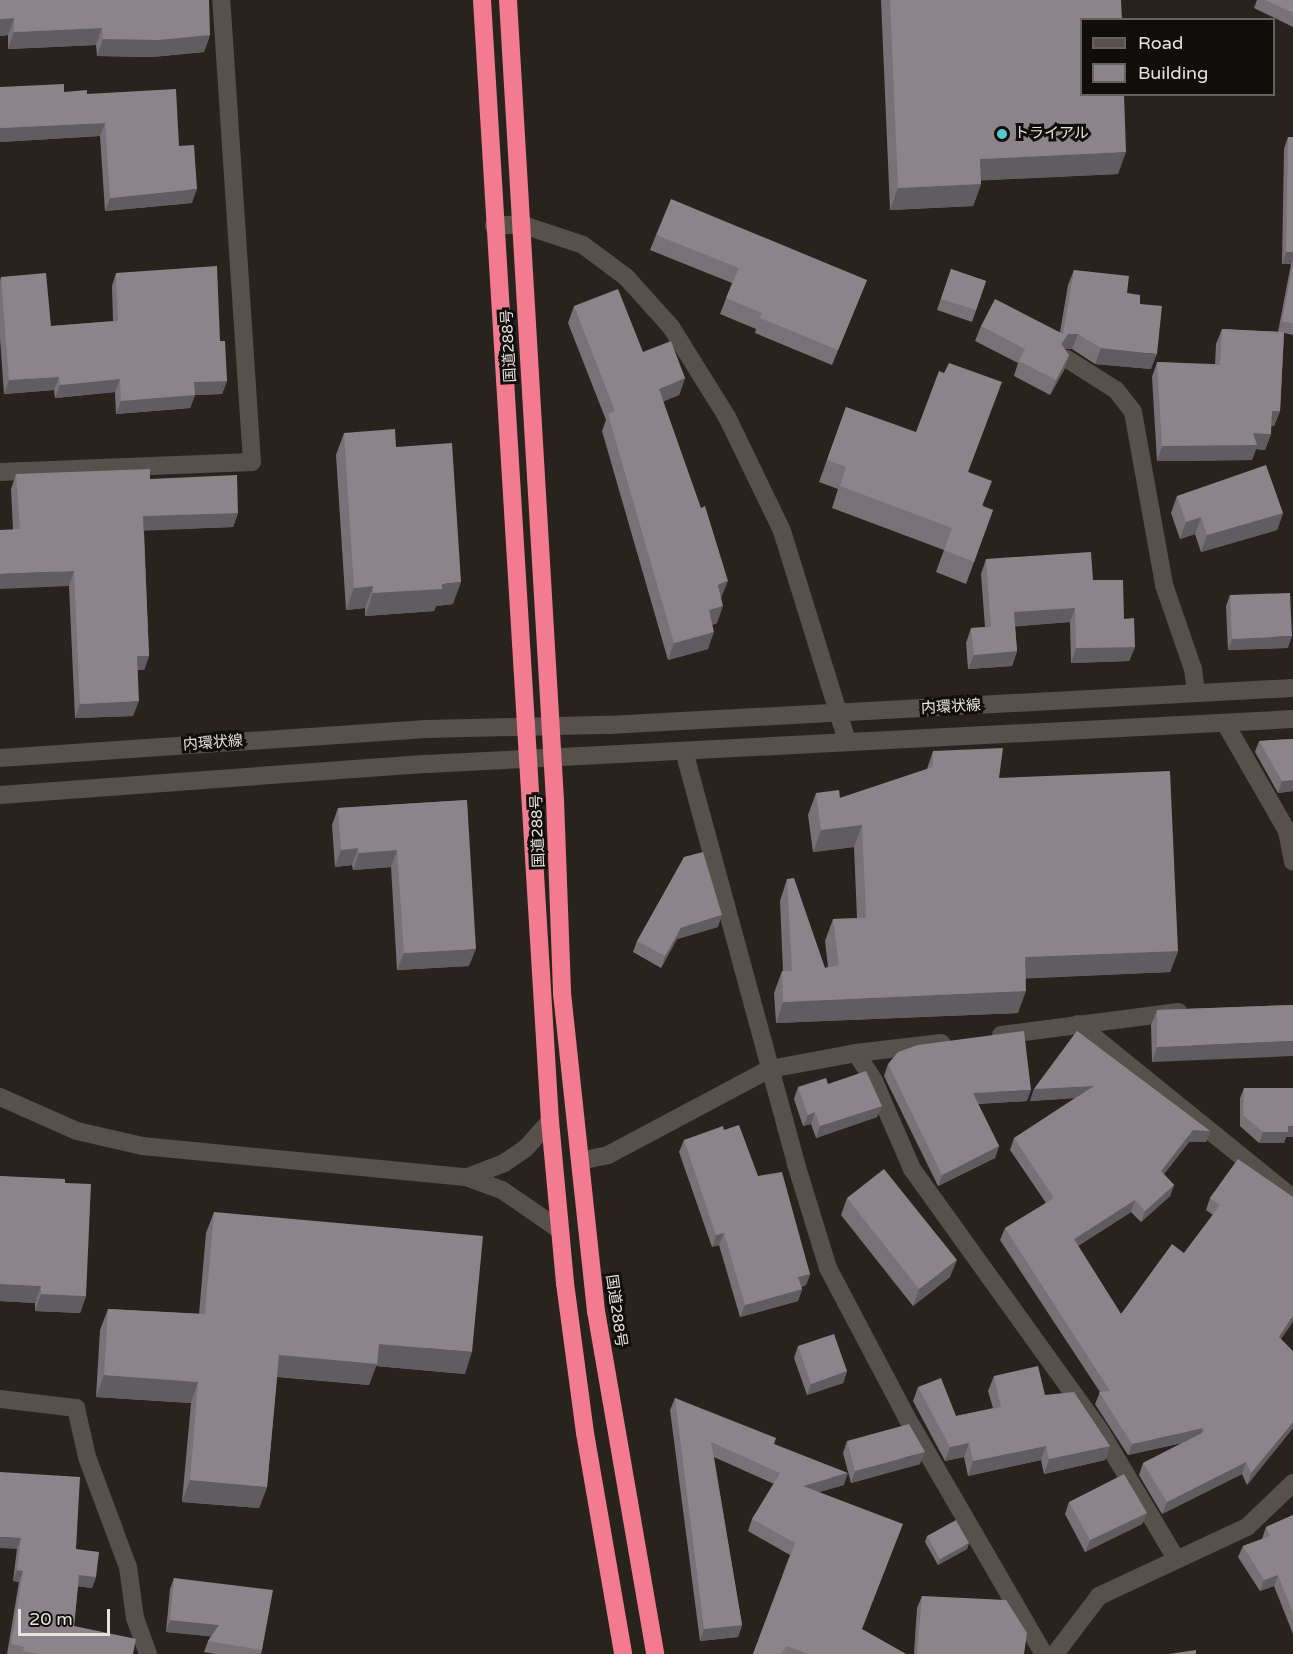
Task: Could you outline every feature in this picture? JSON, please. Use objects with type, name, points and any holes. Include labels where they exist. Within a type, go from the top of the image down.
[{"type":"highway","name":"国道288号","points":[[482,0],[550,1120],[560,1230],[585,1433],[622,1654]]},
{"type":"highway","name":"国道288号","points":[[508,0],[554,788],[562,993],[597,1311],[655,1654]]},
{"type":"street","points":[[0,472],[252,462],[221,0]]},
{"type":"street","points":[[494,226],[520,224],[583,245],[626,277],[671,327],[727,417],[782,531],[847,741]]},
{"type":"street","points":[[1067,360],[1116,390],[1132,412],[1164,585],[1193,669],[1196,693]]},
{"type":"street","name":"内環状線","points":[[0,758],[426,729],[609,725],[1293,688]]},
{"type":"street","name":"内環状線","points":[[0,795],[428,764],[1293,719]]},
{"type":"street","points":[[1225,723],[1287,831],[1293,861]]},
{"type":"street","points":[[684,750],[770,1069],[828,1268],[844,1305],[1044,1654]]},
{"type":"street","points":[[981,1038],[1202,1010]]},
{"type":"street","points":[[1078,1024],[1293,1198]]},
{"type":"street","points":[[580,1161],[608,1155],[770,1069],[856,1053],[958,1041]]},
{"type":"street","points":[[856,1053],[874,1081],[912,1169],[1099,1429],[1175,1557]]},
{"type":"street","points":[[0,1097],[77,1131],[142,1146],[466,1177],[502,1190],[560,1230]]},
{"type":"street","points":[[466,1177],[504,1163],[525,1149],[550,1120]]},
{"type":"street","points":[[0,1399],[76,1408],[87,1456],[128,1567],[135,1618],[148,1654]]},
{"type":"street","points":[[1055,1654],[1099,1596],[1175,1557],[1247,1527],[1293,1483]]},
{"type":"building","points":[[0,0],[209,0],[210,35],[158,40],[103,39],[102,28],[14,32],[14,18],[0,19]]},
{"type":"building","name":"トライアル","points":[[890,0],[1121,0],[1122,18],[1080,18],[1080,96],[1124,96],[1126,152],[980,159],[981,184],[898,188]]},
{"type":"building","points":[[1265,0],[1293,0],[1293,13]]},
{"type":"building","points":[[64,84],[64,92],[87,90],[87,94],[176,89],[179,146],[194,145],[197,189],[110,198],[105,123],[0,128],[0,87]]},
{"type":"building","points":[[1288,137],[1293,137],[1293,252],[1286,252]]},
{"type":"building","points":[[671,199],[867,280],[838,350],[760,318],[762,313],[726,298],[739,268],[656,235]]},
{"type":"building","points":[[1293,264],[1293,323],[1282,321]]},
{"type":"building","points":[[217,266],[220,341],[225,341],[227,381],[194,382],[195,395],[121,401],[120,379],[60,385],[59,377],[9,380],[1,277],[46,273],[51,326],[118,321],[116,273]]},
{"type":"building","points":[[951,269],[986,281],[976,310],[941,299]]},
{"type":"building","points":[[1074,270],[1129,276],[1127,293],[1140,295],[1140,304],[1162,306],[1157,354],[1101,348],[1078,334],[1068,334],[1061,344],[1069,355],[1056,380],[1019,361],[1025,349],[981,326],[995,299],[1063,334]]},
{"type":"building","points":[[618,289],[643,352],[671,341],[685,378],[659,389],[701,508],[705,506],[728,581],[718,585],[723,606],[709,610],[714,632],[674,643],[608,414],[615,411],[574,306]]},
{"type":"building","points":[[1222,329],[1284,332],[1280,411],[1272,411],[1271,434],[1253,433],[1257,445],[1162,446],[1157,362],[1220,365]]},
{"type":"building","points":[[949,363],[1002,382],[968,472],[992,481],[982,506],[993,510],[974,562],[944,550],[952,528],[840,486],[846,467],[827,460],[846,407],[916,432],[939,371],[944,373]]},
{"type":"building","points":[[395,429],[396,447],[452,443],[461,582],[442,584],[442,589],[373,593],[373,586],[354,588],[344,433]]},
{"type":"building","points":[[1266,465],[1283,513],[1207,535],[1201,517],[1186,522],[1177,496]]},
{"type":"building","points":[[150,469],[150,479],[237,475],[238,513],[143,516],[149,656],[137,656],[139,701],[80,704],[74,571],[0,574],[0,530],[20,529],[16,474]]},
{"type":"building","points":[[1091,552],[1093,580],[1123,580],[1124,619],[1134,618],[1135,647],[1076,648],[1075,608],[1014,612],[1017,651],[974,655],[971,628],[991,627],[986,559]]},
{"type":"building","points":[[1290,593],[1292,636],[1232,639],[1230,595]]},
{"type":"building","points":[[1293,739],[1293,780],[1282,781],[1259,741]]},
{"type":"building","points":[[1003,748],[999,778],[1170,771],[1178,951],[1025,957],[1026,991],[783,1002],[782,971],[792,971],[787,879],[794,878],[825,968],[839,965],[833,919],[866,918],[862,825],[821,830],[816,793],[839,790],[840,798],[933,767],[933,751]]},
{"type":"building","points":[[467,800],[476,949],[404,953],[397,850],[359,853],[358,848],[341,850],[338,808]]},
{"type":"building","points":[[703,852],[722,915],[681,928],[665,956],[637,941],[684,857]]},
{"type":"building","points":[[1293,1005],[1293,1041],[1157,1047],[1157,1010]]},
{"type":"building","points":[[1024,1031],[1031,1090],[973,1093],[999,1146],[942,1175],[888,1064],[898,1052],[918,1045]]},
{"type":"building","points":[[1077,1031],[1210,1131],[1193,1130],[1161,1171],[1174,1185],[1145,1211],[1135,1200],[1074,1239],[1121,1314],[1172,1244],[1184,1253],[1220,1205],[1210,1198],[1238,1159],[1293,1197],[1293,1316],[1279,1337],[1293,1351],[1293,1422],[1251,1473],[1246,1462],[1167,1502],[1143,1463],[1204,1432],[1203,1428],[1132,1444],[1099,1392],[1110,1391],[1005,1228],[1054,1198],[1014,1138],[1094,1086],[1034,1089]]},
{"type":"building","points":[[866,1071],[882,1106],[820,1126],[815,1112],[808,1115],[798,1087],[826,1078],[828,1084]]},
{"type":"building","points":[[1244,1088],[1293,1088],[1293,1126],[1288,1126],[1288,1132],[1263,1132],[1243,1115]]},
{"type":"building","points":[[739,1125],[758,1176],[782,1172],[810,1274],[798,1277],[802,1289],[745,1305],[724,1233],[716,1235],[684,1140],[723,1126],[724,1130]]},
{"type":"building","points":[[884,1169],[957,1260],[919,1289],[847,1198]]},
{"type":"building","points":[[0,1176],[65,1179],[65,1183],[91,1184],[86,1296],[41,1294],[41,1286],[0,1284]]},
{"type":"building","points":[[214,1212],[483,1236],[472,1352],[379,1344],[377,1364],[279,1355],[267,1487],[190,1480],[198,1382],[104,1375],[108,1309],[205,1314]]},
{"type":"building","points":[[834,1334],[847,1371],[811,1384],[798,1346]]},
{"type":"building","points":[[1038,1366],[1045,1395],[1074,1392],[1110,1446],[1049,1459],[1046,1446],[973,1461],[969,1443],[950,1447],[918,1387],[941,1378],[956,1416],[1001,1407],[994,1376]]},
{"type":"building","points":[[675,1398],[776,1438],[774,1444],[848,1473],[803,1486],[903,1524],[862,1629],[906,1654],[809,1654],[787,1646],[781,1654],[753,1654],[795,1543],[752,1519],[780,1473],[711,1442],[742,1625],[704,1629]]},
{"type":"building","points":[[909,1424],[925,1452],[855,1471],[847,1441]]},
{"type":"building","points":[[0,1472],[80,1477],[76,1549],[99,1552],[96,1577],[79,1575],[74,1626],[136,1639],[133,1654],[39,1654],[23,1651],[24,1647],[11,1644],[23,1571],[17,1570],[21,1538],[0,1537]]},
{"type":"building","points":[[1124,1474],[1147,1513],[1090,1540],[1069,1502]]},
{"type":"building","points":[[1293,1515],[1293,1613],[1278,1575],[1264,1580],[1243,1546],[1270,1536],[1266,1527]]},
{"type":"building","points":[[956,1520],[969,1543],[940,1559],[927,1536]]},
{"type":"building","points":[[174,1578],[273,1590],[262,1650],[208,1641],[219,1625],[170,1620]]},
{"type":"building","points":[[922,1596],[1006,1600],[1027,1633],[1024,1654],[917,1654]]},
{"type":"building","points":[[1196,1650],[1196,1654],[1169,1654]]},
{"type":"place","name":"トライアル","points":[[1002,134]]}]
